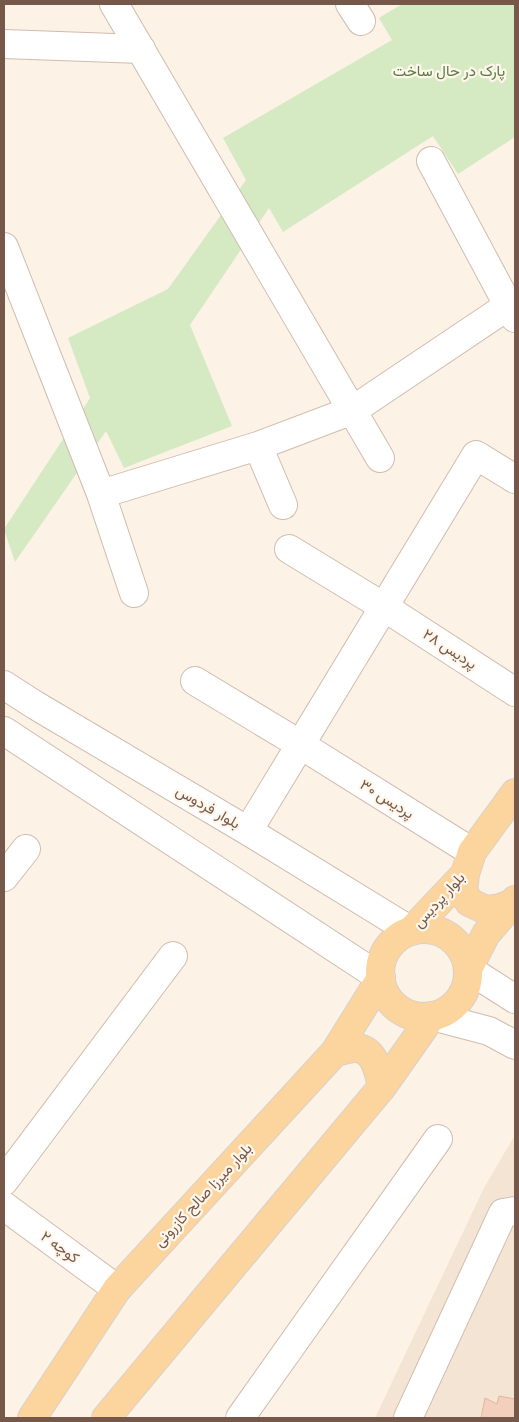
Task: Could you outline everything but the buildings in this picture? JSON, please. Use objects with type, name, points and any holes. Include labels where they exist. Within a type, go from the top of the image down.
[{"type":"main road","name":"بلوار پردیس","points":[[411,931],[469,863],[515,793]]},
{"type":"main road","points":[[469,863],[463,890],[469,902],[486,910],[500,908],[514,901]]},
{"type":"main road","points":[[468,969],[486,934],[514,901]]},
{"type":"main road","points":[[434,930],[451,938],[463,952],[468,969],[467,983],[457,1001],[443,1012],[432,1016],[413,1015],[399,1008],[388,997],[383,988],[381,978],[383,958],[387,950],[399,937],[411,931],[434,930]]},
{"type":"main road","name":"بلوار میرزا صالح کازرونی","points":[[32,1418],[117,1289],[335,1052],[381,978]]},
{"type":"main road","points":[[106,1418],[382,1088],[432,1016]]},
{"type":"main road","points":[[335,1052],[357,1048],[368,1053],[378,1064],[382,1088]]},
{"type":"street","points":[[114,4],[380,458]]},
{"type":"street","points":[[4,44],[141,49]]},
{"type":"street","points":[[101,494],[258,446],[352,410],[512,312],[431,160]]},
{"type":"street","points":[[4,247],[101,494],[134,593]]},
{"type":"street","points":[[258,446],[283,505]]},
{"type":"street","points":[[248,831],[476,455],[515,479]]},
{"type":"street","name":"پردیس ۲۸","points":[[289,549],[384,606],[515,692]]},
{"type":"street","name":"پردیس ۳۰","points":[[195,681],[301,745],[469,863]]},
{"type":"street","name":"بلوار فردوس","points":[[4,685],[35,706],[248,831],[411,931]]},
{"type":"street","points":[[35,706],[9,734],[381,978]]},
{"type":"street","points":[[4,877],[26,848]]},
{"type":"street","points":[[4,1181],[173,956]]},
{"type":"street","points":[[468,969],[515,999]]},
{"type":"street","points":[[432,1016],[489,1031],[515,1045]]},
{"type":"street","points":[[240,1418],[438,1139]]},
{"type":"street","name":"کوچه ۲","points":[[4,1206],[117,1289]]},
{"type":"street","points":[[408,1418],[503,1214],[515,1211]]},
{"type":"shaded area","points":[[515,1135],[515,1418],[375,1418],[484,1188]]},
{"type":"green space","name":"پارک در حال ساخت","points":[[402,4],[515,4],[515,137],[458,174],[433,136],[283,232],[269,208],[190,325],[232,426],[124,468],[106,431],[15,562],[4,529],[90,398],[68,338],[168,289],[246,180],[223,138],[392,40],[379,18]]}]
